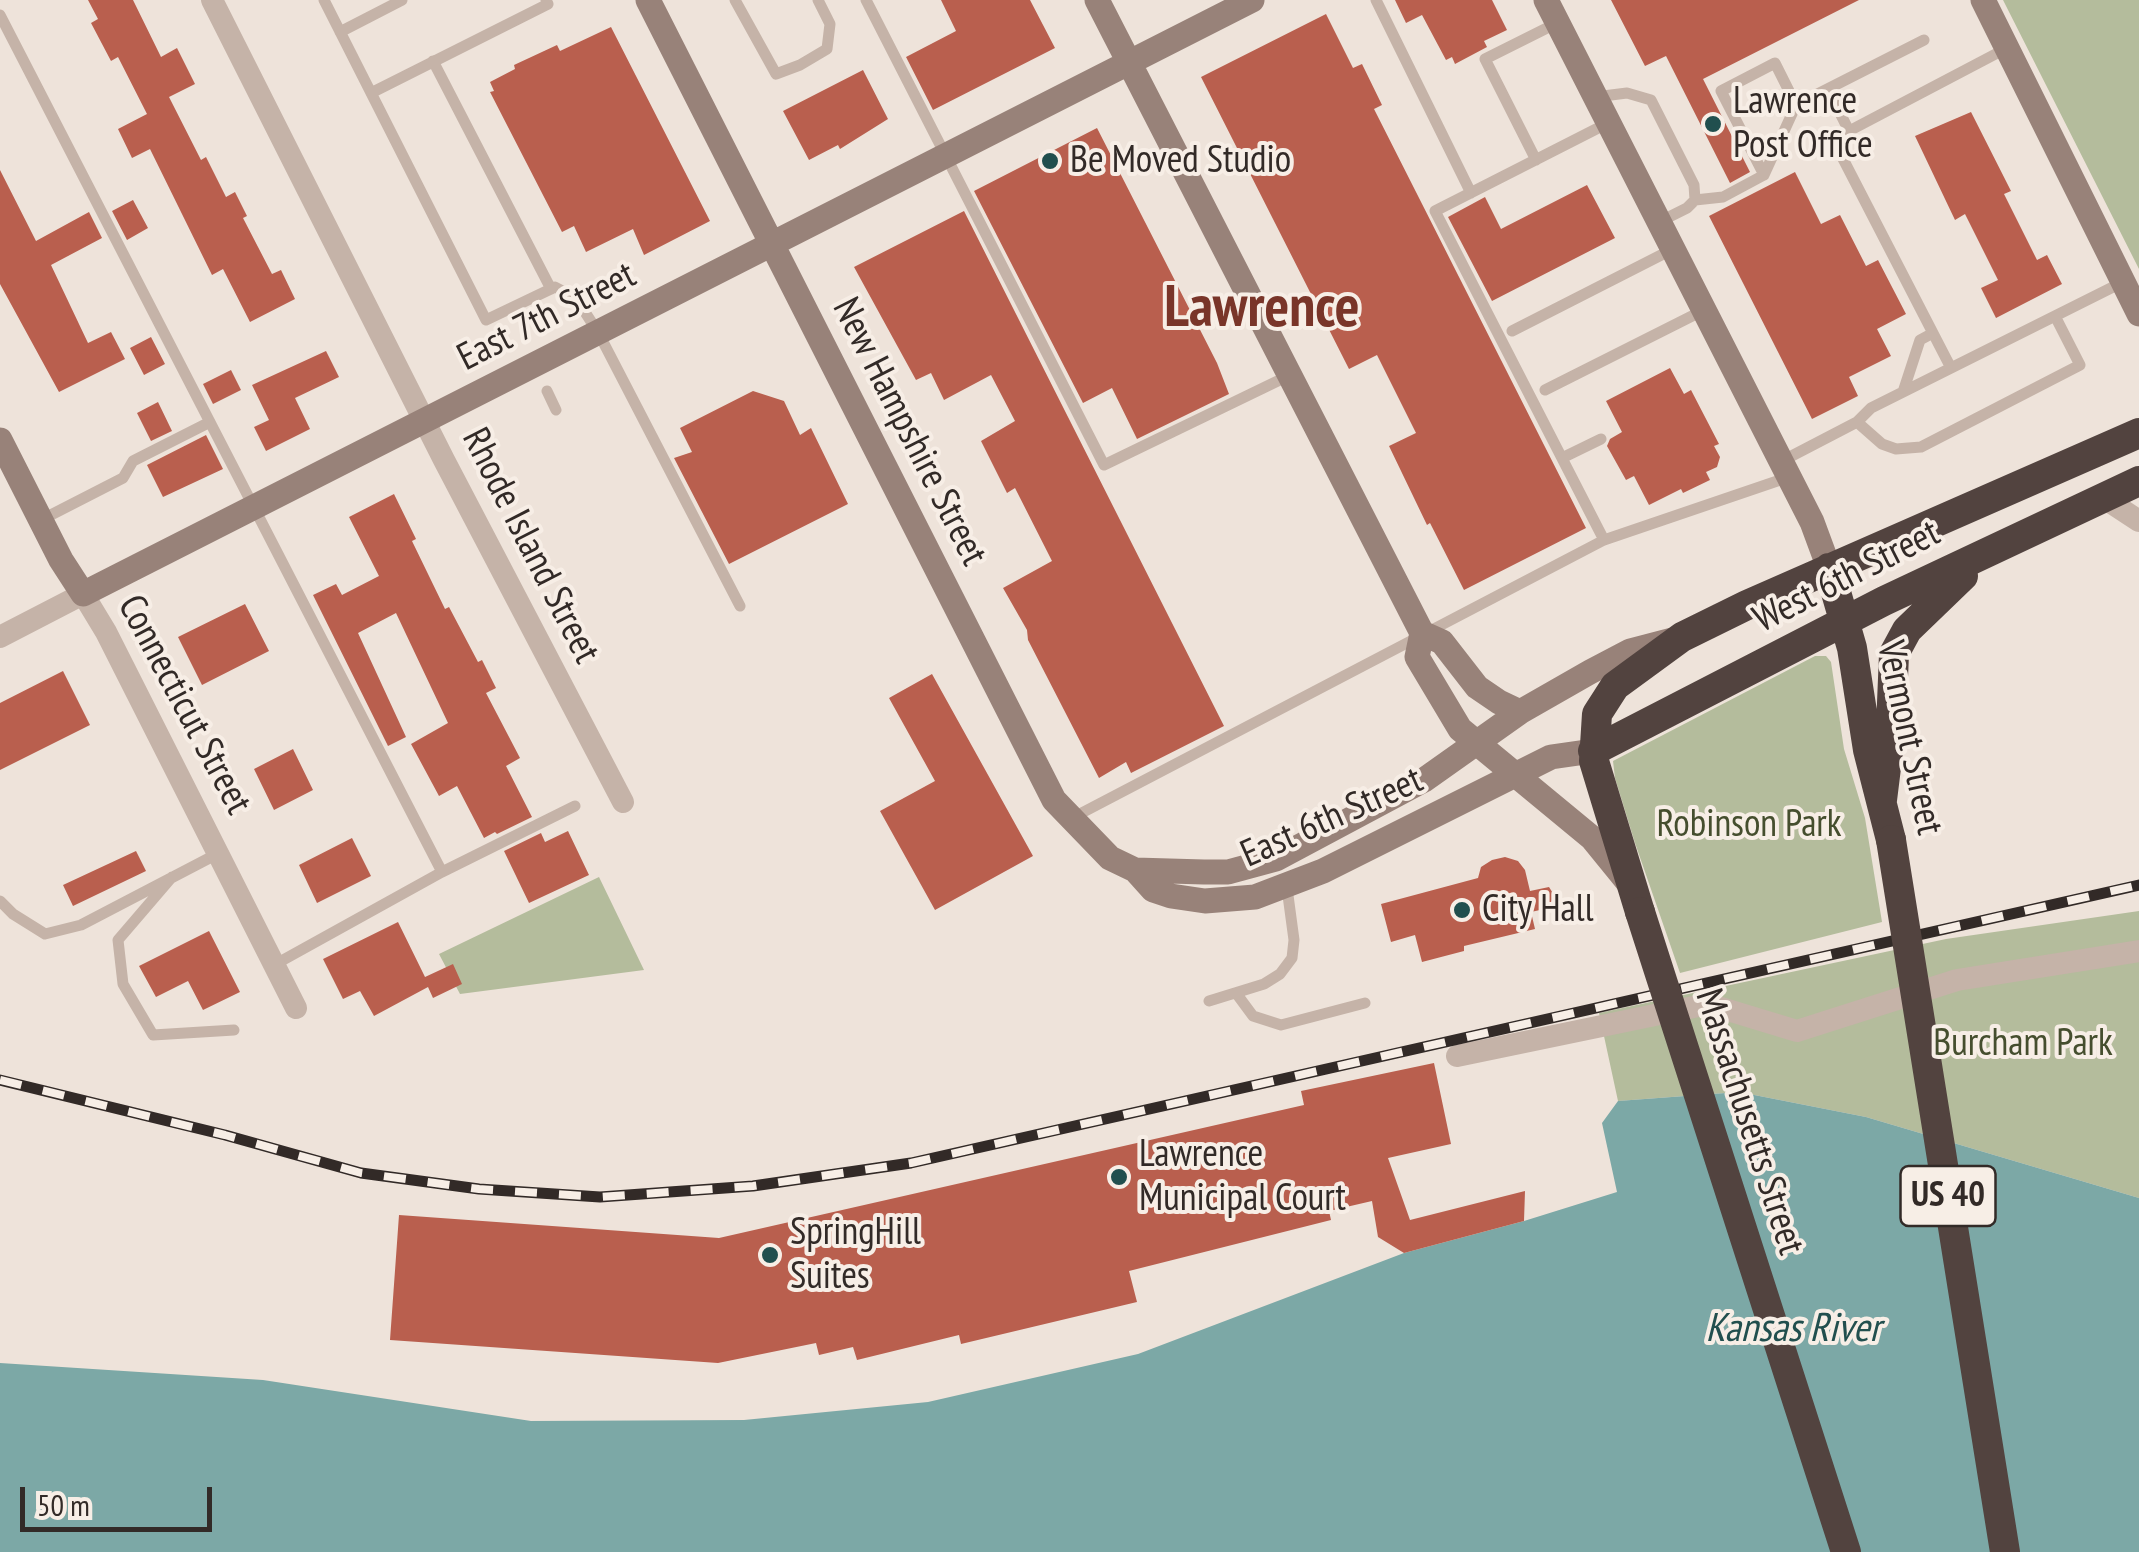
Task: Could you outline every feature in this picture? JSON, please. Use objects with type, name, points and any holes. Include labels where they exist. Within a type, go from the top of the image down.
[{"type":"highway","name":"West 6th Street","points":[[1593,751],[1597,714],[1615,686],[1682,637],[1828,568],[2139,433]]},
{"type":"highway","name":"West 6th Street","points":[[1593,751],[1844,621],[2139,481]]},
{"type":"highway","name":"US 40","points":[[1882,800],[1898,644],[1934,600],[1996,548]]},
{"type":"highway","name":"Vermont Street","points":[[1828,568],[1852,648],[1868,750],[1890,840],[2005,1552]]},
{"type":"highway","name":"Massachusetts Street","points":[[1593,751],[1596,775],[1846,1552]]},
{"type":"street","name":"Rhode Island Street","points":[[212,0],[622,802]]},
{"type":"street","name":"New Hampshire Street","points":[[648,0],[1054,800],[1110,858],[1136,870]]},
{"type":"street","name":"Massachusetts Street","points":[[1097,0],[1422,633],[1418,656],[1460,729],[1592,838],[1636,900]]},
{"type":"street","name":"East 7th Street","points":[[0,638],[1252,0]]},
{"type":"street","points":[[1983,0],[2139,314]]},
{"type":"street","name":"Vermont Street","points":[[1551,11],[1812,522],[1828,568]]},
{"type":"street","name":"Connecticut Street","points":[[0,440],[106,632],[296,1008]]},
{"type":"street","points":[[2104,498],[2139,520]]},
{"type":"street","name":"Massachusetts Street","points":[[1422,633],[1442,642],[1478,686],[1498,702],[1520,712]]},
{"type":"street","name":"West 6th Street","points":[[1476,744],[1520,712],[1630,651],[1682,637]]},
{"type":"street","name":"East 6th Street","points":[[1136,870],[1228,872],[1276,859],[1424,780],[1476,744]]},
{"type":"street","name":"West 6th Street","points":[[1515,774],[1551,757],[1593,751]]},
{"type":"street","name":"East 6th Street","points":[[1136,870],[1153,890],[1205,902],[1256,897],[1287,888],[1515,774]]},
{"type":"street","points":[[1457,1056],[1708,1004],[1797,1031],[1956,980],[2139,951]]},
{"type":"lane","points":[[324,0],[486,320],[556,287],[576,298],[599,334],[740,606]]},
{"type":"lane","points":[[340,32],[402,0]]},
{"type":"lane","points":[[371,93],[548,4],[546,0]]},
{"type":"lane","points":[[735,0],[776,74],[827,48],[830,24],[818,0]]},
{"type":"lane","points":[[866,0],[1104,465],[1288,376]]},
{"type":"lane","points":[[1376,0],[1471,193]]},
{"type":"lane","points":[[1536,160],[1485,60],[1551,11]]},
{"type":"lane","points":[[0,15],[442,872]]},
{"type":"lane","points":[[1659,222],[1695,200],[1722,197],[1764,174],[1796,105],[1924,40]]},
{"type":"lane","points":[[1828,89],[1849,131],[2006,48]]},
{"type":"lane","points":[[433,61],[551,289]]},
{"type":"lane","points":[[1764,174],[1722,90],[1775,63],[1796,105]]},
{"type":"lane","points":[[1595,97],[1627,92],[1651,100],[1694,185],[1695,200]]},
{"type":"lane","points":[[1604,540],[1435,211],[1608,123]]},
{"type":"lane","points":[[1840,153],[1951,368]]},
{"type":"lane","points":[[1512,331],[1673,250]]},
{"type":"lane","points":[[1070,819],[1604,540],[1785,469],[1857,422],[1871,408],[2123,282]]},
{"type":"lane","points":[[1545,390],[1704,310]]},
{"type":"lane","points":[[1857,422],[1882,444],[1921,447],[2080,366],[2055,316]]},
{"type":"lane","points":[[1903,392],[1920,340],[1933,333]]},
{"type":"lane","points":[[547,392],[556,410]]},
{"type":"lane","points":[[41,520],[124,478],[132,461],[210,422]]},
{"type":"lane","points":[[1562,458],[1601,439]]},
{"type":"lane","points":[[274,964],[442,872],[575,806]]},
{"type":"lane","points":[[0,901],[46,934],[81,925],[218,853]]},
{"type":"lane","points":[[172,877],[118,940],[123,984],[153,1036],[234,1030]]},
{"type":"lane","points":[[1209,1001],[1264,984],[1280,974],[1292,958],[1294,940],[1287,888]]},
{"type":"lane","points":[[1236,993],[1253,1016],[1281,1025],[1365,1004]]},
{"type":"green space","points":[[2003,0],[2139,0],[2139,269]]},
{"type":"green space","name":"Robinson Park","points":[[1815,656],[1826,656],[1831,662],[1844,749],[1865,818],[1882,922],[1680,973],[1635,843],[1613,761]]},
{"type":"green space","points":[[599,877],[644,970],[460,994],[439,954]]},
{"type":"green space","name":"Burcham Park","points":[[2139,911],[2139,1198],[1866,1117],[1739,1092],[1618,1101],[1599,1013],[1946,939]]},
{"type":"water","name":"Kansas River","points":[[1739,1092],[1866,1117],[2139,1198],[2139,1552],[0,1552],[0,1363],[263,1380],[531,1421],[744,1420],[928,1402],[1138,1354],[1404,1253],[1617,1192],[1602,1123],[1618,1101]]},
{"type":"building","points":[[88,0],[133,0],[161,57],[177,48],[195,84],[169,97],[201,160],[206,157],[226,197],[235,192],[247,216],[243,218],[272,274],[281,270],[295,299],[250,322],[223,269],[212,275],[150,149],[132,158],[118,129],[147,114],[118,57],[111,61],[91,23],[98,19]]},
{"type":"building","points":[[941,0],[1030,0],[1055,48],[933,110],[906,57],[956,31]]},
{"type":"building","points":[[1395,0],[1492,0],[1507,30],[1484,41],[1487,47],[1455,64],[1452,57],[1446,60],[1422,15],[1406,23]]},
{"type":"building","name":"Lawrence Post Office","points":[[1611,0],[1859,0],[1703,79],[1750,172],[1730,183],[1666,56],[1645,66]]},
{"type":"building","points":[[1326,14],[1353,68],[1362,64],[1382,105],[1374,109],[1586,528],[1464,590],[1389,446],[1416,433],[1377,355],[1349,369],[1201,77]]},
{"type":"building","points":[[611,27],[710,221],[644,255],[633,229],[586,252],[574,226],[562,232],[490,92],[494,91],[490,82],[515,69],[514,65],[557,45],[560,51]]},
{"type":"building","points":[[863,70],[888,119],[840,149],[838,145],[809,160],[783,111]]},
{"type":"building","points":[[1971,112],[2011,191],[2004,194],[2037,260],[2047,255],[2062,284],[1996,318],[1981,288],[1998,280],[1965,214],[1955,220],[1915,136]]},
{"type":"building","points":[[1097,128],[1217,363],[1229,394],[1137,439],[1112,388],[1083,403],[974,191]]},
{"type":"building","points":[[0,170],[36,241],[89,212],[102,238],[51,265],[88,343],[111,332],[125,359],[59,392],[0,284]]},
{"type":"building","points":[[1795,172],[1821,224],[1840,215],[1866,266],[1878,260],[1906,314],[1877,329],[1891,356],[1849,377],[1858,396],[1812,419],[1709,216]]},
{"type":"building","points":[[1587,185],[1615,238],[1492,301],[1448,217],[1485,197],[1501,229]]},
{"type":"building","points":[[133,200],[148,228],[127,240],[112,211]]},
{"type":"building","points":[[964,211],[1224,726],[1131,773],[1126,762],[1099,778],[1003,588],[1052,561],[1015,488],[1007,493],[981,441],[1015,421],[991,375],[944,400],[931,373],[916,380],[854,267]]},
{"type":"building","points":[[151,337],[165,364],[144,375],[130,348]]},
{"type":"building","points":[[326,351],[339,377],[295,398],[310,429],[266,451],[254,427],[269,420],[252,385]]},
{"type":"building","points":[[1670,368],[1684,394],[1691,390],[1719,444],[1714,446],[1720,457],[1717,467],[1706,472],[1710,480],[1649,505],[1634,476],[1626,480],[1607,446],[1610,439],[1622,432],[1606,401]]},
{"type":"building","points":[[231,370],[241,390],[213,404],[203,384]]},
{"type":"building","points":[[753,391],[784,401],[800,435],[811,428],[848,504],[729,564],[674,458],[692,452],[680,428]]},
{"type":"building","points":[[158,402],[172,431],[151,441],[137,413]]},
{"type":"building","points":[[206,435],[223,469],[163,497],[147,465]]},
{"type":"building","points":[[394,494],[445,609],[449,607],[496,688],[486,693],[520,758],[506,766],[532,817],[484,838],[457,786],[439,796],[411,744],[448,723],[396,613],[358,633],[406,737],[388,746],[313,595],[336,584],[342,595],[379,576],[349,517]]},
{"type":"building","points":[[245,604],[269,651],[202,685],[178,637]]},
{"type":"building","points":[[63,671],[90,725],[0,770],[0,703]]},
{"type":"building","points":[[932,674],[1033,856],[935,910],[880,811],[935,781],[889,698]]},
{"type":"building","points":[[293,749],[313,790],[274,810],[254,769]]},
{"type":"building","points":[[568,831],[589,875],[529,903],[504,851],[541,833],[545,842]]},
{"type":"building","points":[[352,838],[371,876],[317,903],[299,865]]},
{"type":"building","points":[[136,851],[146,871],[73,906],[63,885]]},
{"type":"building","name":"City Hall","points":[[1505,857],[1518,861],[1525,870],[1530,891],[1549,887],[1554,895],[1549,908],[1531,912],[1535,929],[1464,946],[1464,951],[1422,962],[1415,935],[1391,942],[1381,904],[1478,878],[1481,867]]},
{"type":"building","points":[[398,922],[425,977],[453,964],[462,984],[433,998],[428,987],[374,1016],[360,991],[343,999],[323,959]]},
{"type":"building","points":[[209,931],[240,992],[203,1010],[188,981],[156,997],[139,966]]},
{"type":"building","points":[[1434,1063],[1451,1144],[1388,1158],[1410,1220],[1525,1191],[1524,1221],[1404,1253],[1378,1237],[1372,1201],[1329,1211],[1331,1220],[1129,1271],[1137,1302],[961,1344],[959,1335],[857,1360],[853,1347],[819,1355],[816,1343],[718,1363],[390,1340],[399,1215],[719,1238],[1304,1105],[1301,1091]]},
{"type":"railway","points":[[0,1080],[361,1173],[479,1189],[600,1197],[753,1186],[911,1163],[2139,885]]},
{"type":"place","name":"Lawrence Post Office","points":[[1713,124]]},
{"type":"place","name":"Be Moved Studio","points":[[1050,161]]},
{"type":"place","name":"City Hall","points":[[1462,910]]},
{"type":"place","name":"Lawrence Municipal Court","points":[[1119,1177]]},
{"type":"place","name":"SpringHill Suites","points":[[770,1255]]},
{"type":"district","name":"Lawrence","points":[[1262,309]]}]
